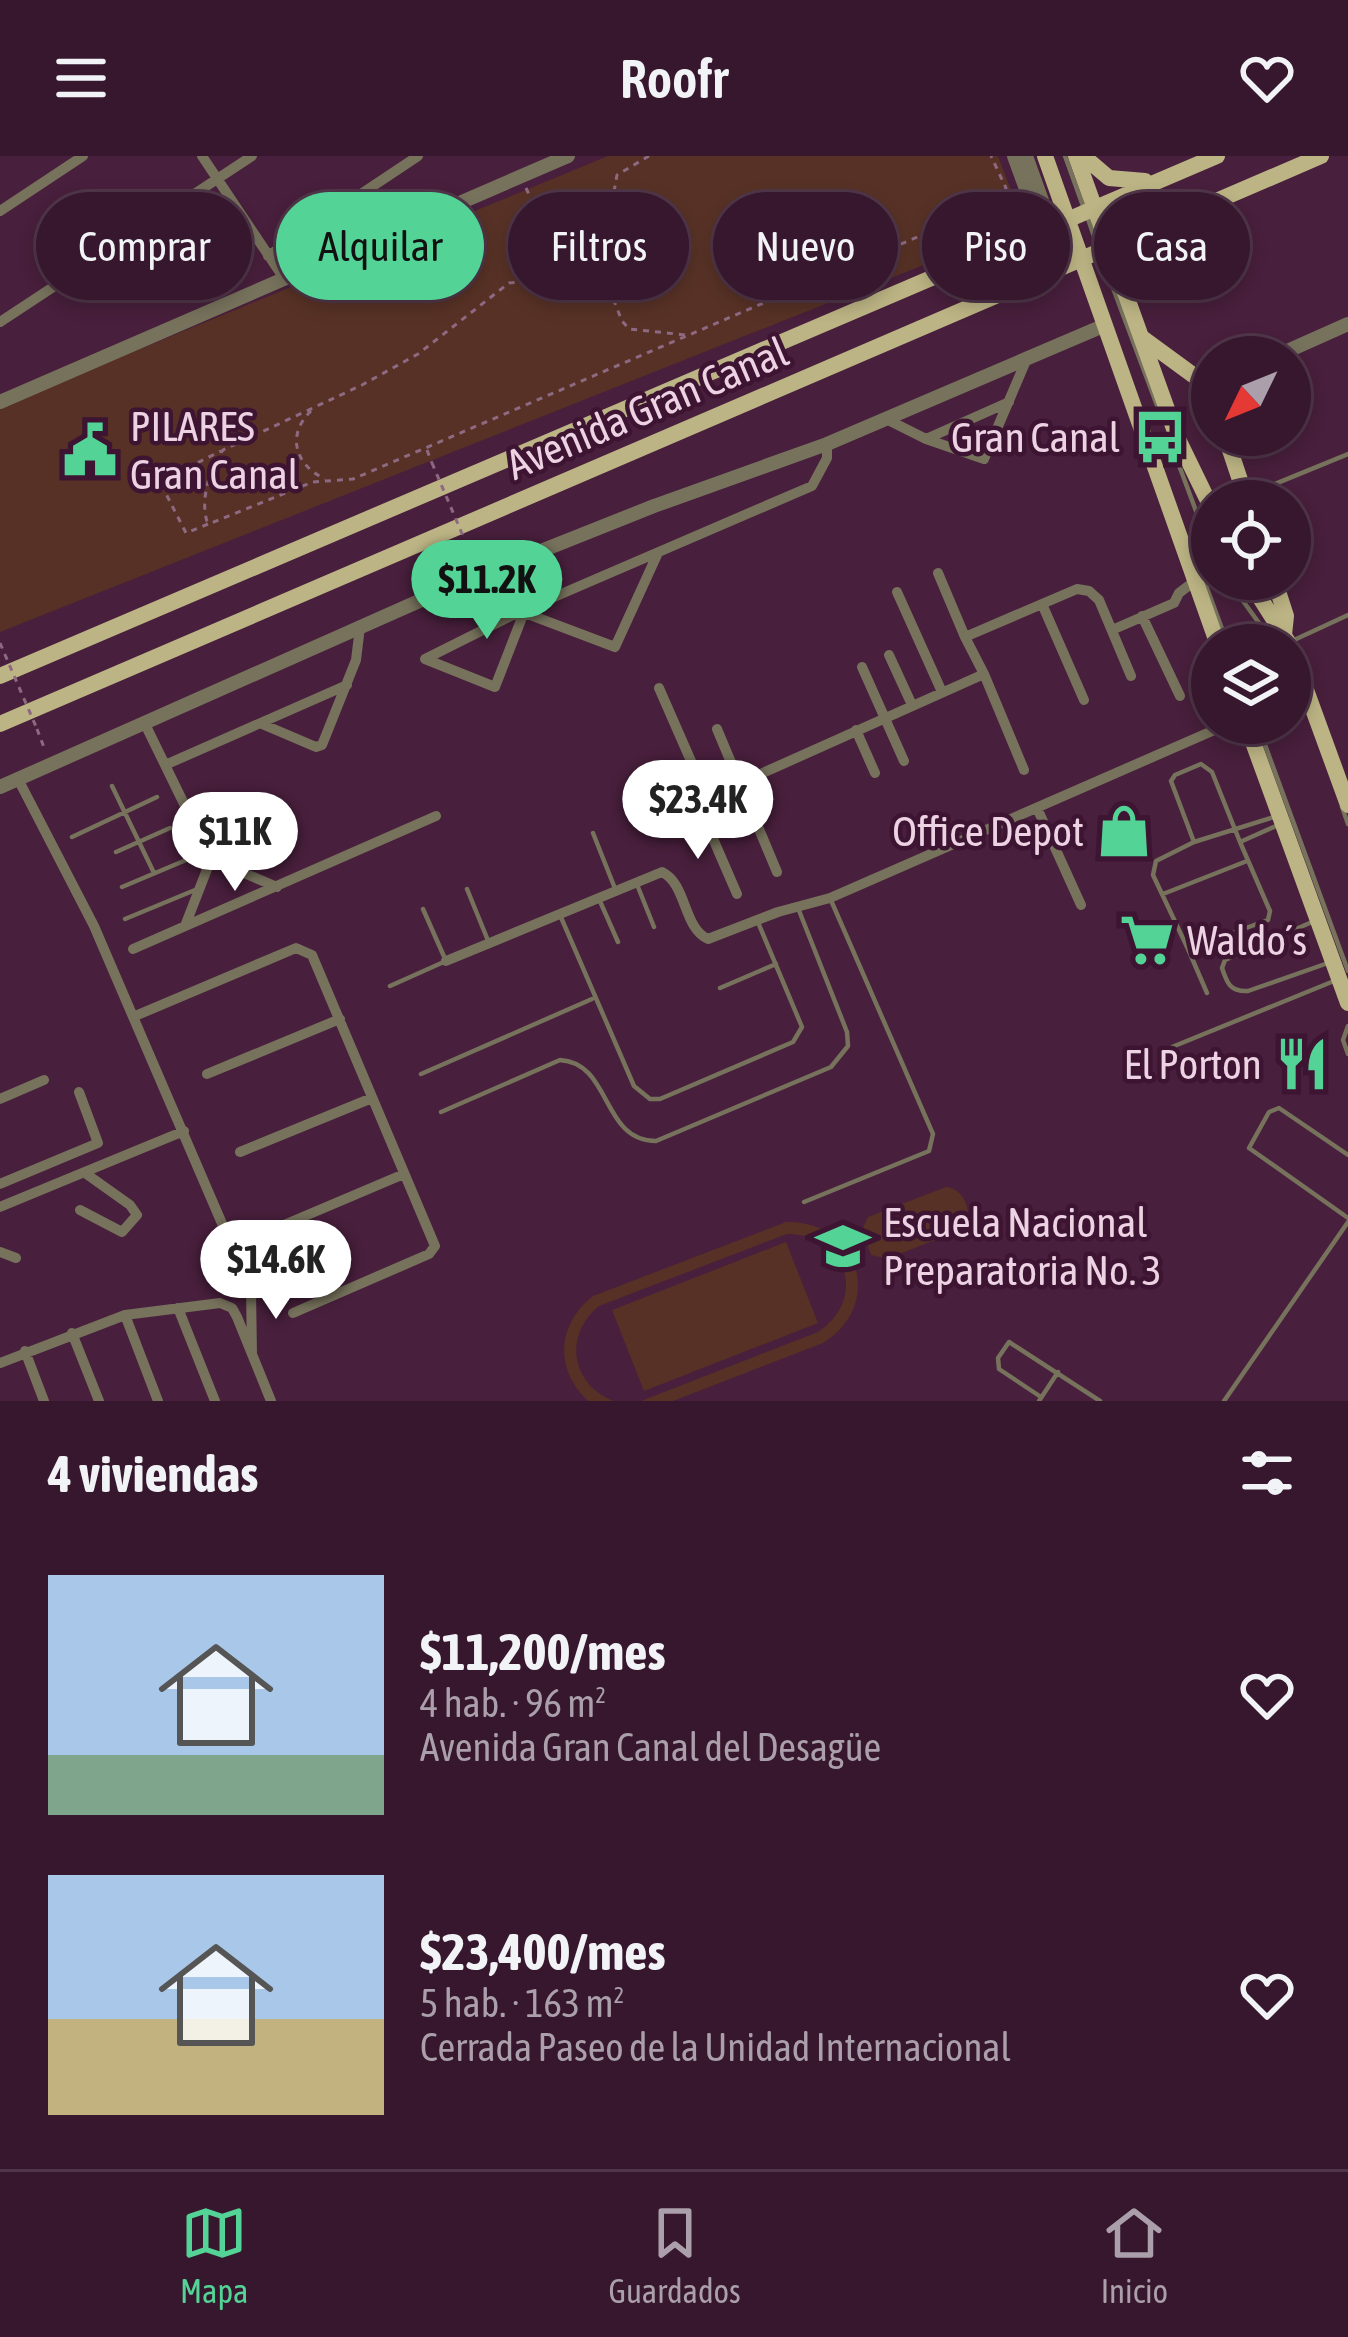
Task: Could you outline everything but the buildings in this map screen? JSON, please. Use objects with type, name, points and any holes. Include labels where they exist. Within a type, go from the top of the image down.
[{"type":"main road","points":[[1049,156],[1080,215],[1094,255]]},
{"type":"main road","points":[[1079,156],[1080,215],[1094,255]]},
{"type":"main road","points":[[1079,156],[1109,178],[1129,183],[1164,179]]},
{"type":"main road","points":[[1070,220],[1217,156]]},
{"type":"main road","name":"Avenida Gran Canal","points":[[1238,192],[1321,156]]},
{"type":"main road","name":"Avenida Gran Canal","points":[[0,724],[1094,255]]},
{"type":"main road","points":[[0,676],[922,284]]},
{"type":"main road","points":[[1100,300],[1103,326],[1191,545]]},
{"type":"main road","points":[[1119,300],[1138,334],[1198,480]]},
{"type":"main road","points":[[1138,334],[1191,374]]},
{"type":"main road","points":[[1204,600],[1211,624]]},
{"type":"main road","points":[[1311,708],[1348,805]]},
{"type":"main road","points":[[1257,744],[1348,1003]]},
{"type":"street","points":[[0,211],[82,156]]},
{"type":"street","points":[[202,156],[276,267]]},
{"type":"street","points":[[0,322],[252,156]]},
{"type":"street","points":[[268,256],[418,156]]},
{"type":"street","points":[[484,193],[568,156]]},
{"type":"street","points":[[1014,156],[1027,192]]},
{"type":"street","points":[[1025,156],[1044,206],[1080,215]]},
{"type":"street","points":[[0,402],[276,284]]},
{"type":"street","points":[[1311,340],[1348,324]]},
{"type":"street","points":[[0,787],[453,586],[827,444],[1103,326]]},
{"type":"street","points":[[884,418],[984,459],[1028,356]]},
{"type":"street","points":[[926,439],[1009,402]]},
{"type":"street","points":[[520,614],[494,687],[425,659],[520,614],[812,486],[827,458],[827,444]]},
{"type":"street","points":[[453,586],[615,647],[657,555]]},
{"type":"street","points":[[938,573],[1024,770]]},
{"type":"street","points":[[1112,630],[1169,605],[1191,584]]},
{"type":"street","points":[[965,637],[1077,589],[1089,591],[1099,600],[1131,676]]},
{"type":"street","points":[[896,592],[942,692]]},
{"type":"street","points":[[1042,604],[1084,700]]},
{"type":"street","points":[[1169,605],[1187,609],[1204,604]]},
{"type":"street","points":[[1142,616],[1180,696]]},
{"type":"street","points":[[262,724],[319,747],[356,660],[360,627]]},
{"type":"street","points":[[889,655],[912,705]]},
{"type":"street","points":[[862,668],[904,761]]},
{"type":"street","points":[[709,796],[984,674]]},
{"type":"street","points":[[165,765],[347,685]]},
{"type":"street","points":[[659,688],[698,777],[697,786]]},
{"type":"street","points":[[144,722],[208,855],[185,926]]},
{"type":"street","points":[[717,729],[777,872]]},
{"type":"street","points":[[856,730],[875,773]]},
{"type":"street","points":[[446,961],[667,872],[704,939],[830,898],[1191,739]]},
{"type":"street","points":[[18,779],[135,1016],[251,1292],[252,1354]]},
{"type":"street","points":[[697,786],[709,796]]},
{"type":"street","points":[[697,786],[688,789],[684,801],[692,811],[708,805],[709,796]]},
{"type":"street","points":[[1037,808],[1081,904]]},
{"type":"street","points":[[701,811],[737,894]]},
{"type":"street","points":[[133,949],[436,816]]},
{"type":"street","points":[[208,855],[277,886]]},
{"type":"street","points":[[135,1016],[296,948],[312,955],[434,1249],[293,1313]]},
{"type":"street","points":[[207,1074],[340,1019]]},
{"type":"street","points":[[0,1099],[44,1080]]},
{"type":"street","points":[[0,1184],[98,1143],[80,1092]]},
{"type":"street","points":[[240,1152],[372,1098]]},
{"type":"street","points":[[0,1207],[184,1131]]},
{"type":"street","points":[[80,1210],[122,1232],[137,1215],[86,1173]]},
{"type":"street","points":[[272,1230],[404,1174]]},
{"type":"street","points":[[0,1252],[16,1258]]},
{"type":"street","points":[[0,1363],[124,1315],[220,1303],[232,1308],[272,1401]]},
{"type":"street","points":[[178,1308],[215,1401]]},
{"type":"street","points":[[124,1315],[158,1401]]},
{"type":"street","points":[[72,1333],[99,1401]]},
{"type":"street","points":[[25,1351],[44,1401]]},
{"type":"lane","points":[[1065,156],[1080,215]]},
{"type":"lane","points":[[1109,300],[1191,540]]},
{"type":"lane","points":[[1112,300],[1191,501]]},
{"type":"lane","points":[[1288,480],[1348,454]]},
{"type":"lane","points":[[1246,600],[1268,624]]},
{"type":"lane","points":[[1311,632],[1348,615]]},
{"type":"lane","points":[[1311,728],[1348,824]]},
{"type":"lane","points":[[1258,744],[1340,970]]},
{"type":"lane","points":[[1188,949],[1268,920],[1270,911],[1212,772],[1201,764],[1174,775],[1171,781],[1194,842]]},
{"type":"lane","points":[[112,786],[154,873]]},
{"type":"lane","points":[[72,837],[157,797]]},
{"type":"lane","points":[[1207,993],[1153,875],[1156,861],[1194,842],[1281,819]]},
{"type":"lane","points":[[1240,842],[1281,819]]},
{"type":"lane","points":[[116,852],[170,828]]},
{"type":"lane","points":[[593,832],[616,891]]},
{"type":"lane","points":[[122,887],[208,855]]},
{"type":"lane","points":[[1163,894],[1249,861]]},
{"type":"lane","points":[[636,882],[654,927]]},
{"type":"lane","points":[[125,919],[200,888]]},
{"type":"lane","points":[[467,890],[489,944]]},
{"type":"lane","points":[[598,898],[618,942]]},
{"type":"lane","points":[[804,1202],[928,1151],[934,1144],[830,898]]},
{"type":"lane","points":[[441,1112],[569,1060],[593,1077],[616,1122],[636,1138],[656,1142],[831,1067],[848,1046],[847,1032],[798,908]]},
{"type":"lane","points":[[390,986],[446,961],[423,909]]},
{"type":"lane","points":[[560,915],[634,1086],[650,1099],[660,1099],[800,1036],[802,1027],[757,920]]},
{"type":"lane","points":[[1317,920],[1232,956],[1222,968],[1228,986],[1248,992],[1340,970]]},
{"type":"lane","points":[[720,988],[776,964]]},
{"type":"lane","points":[[1172,1047],[1340,970]]},
{"type":"lane","points":[[422,1073],[594,998]]},
{"type":"lane","points":[[1348,1026],[1343,1040],[1348,1054]]},
{"type":"lane","points":[[1224,1401],[1348,1220],[1249,1148],[1269,1112],[1279,1108],[1348,1155]]},
{"type":"lane","points":[[1058,1372],[1040,1399],[998,1369],[997,1362],[1006,1344],[1014,1343],[1058,1372],[1100,1401]]},
{"type":"path","points":[[613,192],[616,176],[649,156]]},
{"type":"path","points":[[508,284],[418,353],[171,476],[162,486],[186,532],[313,482],[353,479],[999,202],[1006,188],[991,156]]},
{"type":"path","points":[[520,177],[527,192]]},
{"type":"path","points":[[614,300],[629,329],[688,335]]},
{"type":"path","points":[[314,408],[299,422],[296,447],[300,460],[312,472],[332,481]]},
{"type":"path","points":[[427,448],[482,574]]},
{"type":"path","points":[[211,523],[203,511],[214,461],[223,450]]},
{"type":"path","points":[[0,644],[45,750]]},
{"type":"shaded area","points":[[608,156],[998,156],[1012,192],[922,192],[922,266],[898,275],[898,192],[713,192],[713,300],[835,300],[0,632],[0,407],[276,293],[276,300],[484,300],[484,207],[508,197],[508,300],[689,300],[689,192],[521,192]]},
{"type":"shaded area","points":[[946,1187],[966,1203],[965,1228],[887,1259],[871,1255],[862,1230],[868,1217]]},
{"type":"shaded area","points":[[786,1222],[811,1225],[831,1235],[855,1267],[854,1307],[842,1327],[823,1343],[673,1401],[641,1401],[818,1332],[833,1318],[843,1303],[846,1286],[836,1256],[808,1237],[787,1234],[599,1306],[580,1331],[577,1358],[588,1383],[614,1401],[588,1401],[577,1389],[564,1347],[572,1320],[593,1296]]},
{"type":"shaded area","points":[[786,1242],[818,1323],[644,1391],[612,1310]]},
{"type":"place","name":"Gran Canal","points":[[1160,437]]},
{"type":"place","name":"PILARES Gran Canal","points":[[90,450]]},
{"type":"place","name":"Office Depot","points":[[1124,831]]},
{"type":"place","name":"Waldo´s","points":[[1147,940]]},
{"type":"place","name":"El Porton","points":[[1302,1064]]},
{"type":"place","name":"Escuela Nacional Preparatoria No. 3","points":[[843,1246]]}]
